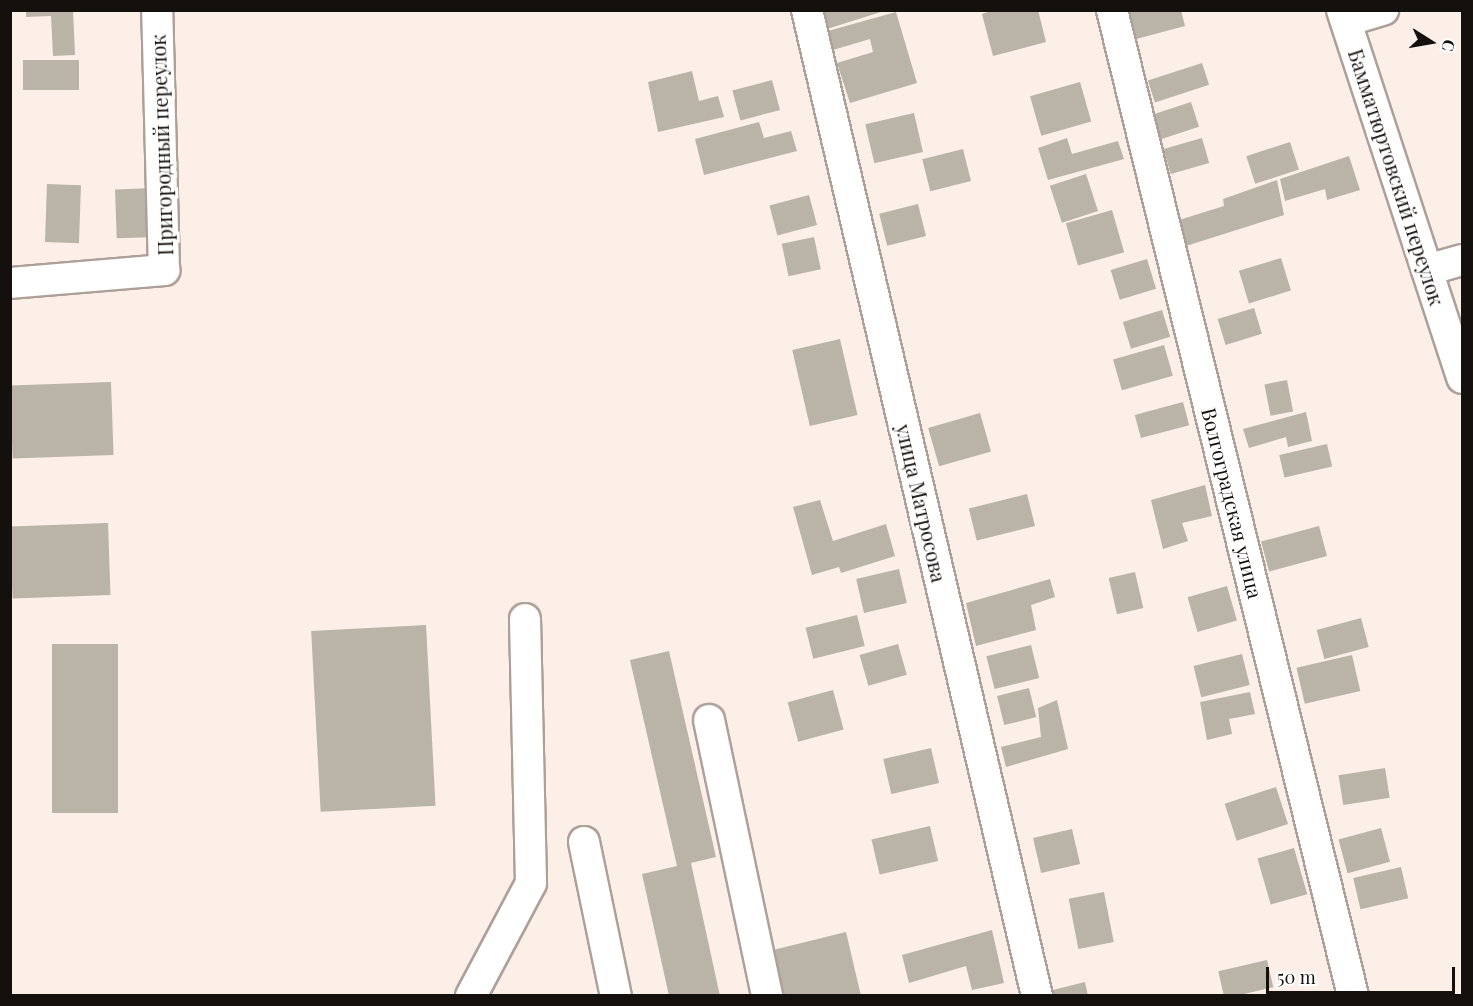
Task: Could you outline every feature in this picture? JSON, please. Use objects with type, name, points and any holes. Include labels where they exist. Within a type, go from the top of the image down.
[{"type":"street","name":"Пригородный переулок","points":[[10,283],[164,270],[157,10]]},
{"type":"street","name":"улица Матросова","points":[[807,10],[1037,996]]},
{"type":"street","name":"Волгоградская улица","points":[[1112,10],[1353,996]]},
{"type":"street","points":[[1344,16],[1383,10]]},
{"type":"street","name":"Бамматюртовский переулок","points":[[1344,16],[1462,378]]},
{"type":"street","points":[[1427,270],[1462,261]]},
{"type":"street","points":[[471,996],[531,883],[525,619]]},
{"type":"street","points":[[708,720],[767,996]]},
{"type":"street","points":[[584,842],[616,996]]},
{"type":"building","points":[[26,10],[73,10],[75,55],[53,56],[51,16],[26,17]]},
{"type":"building","points":[[824,10],[884,10],[884,11],[827,29]]},
{"type":"building","points":[[994,10],[1038,10],[1046,42],[993,56],[982,14]]},
{"type":"building","points":[[1128,10],[1181,10],[1185,26],[1136,39]]},
{"type":"building","points":[[896,12],[917,83],[850,103],[837,63],[873,52],[870,39],[833,50],[828,31]]},
{"type":"building","points":[[23,60],[79,60],[79,90],[23,90]]},
{"type":"building","points":[[1202,63],[1209,85],[1155,102],[1148,81]]},
{"type":"building","points":[[692,71],[699,101],[718,96],[724,117],[658,132],[648,82]]},
{"type":"building","points":[[772,80],[780,110],[740,121],[732,91]]},
{"type":"building","points":[[1080,82],[1091,121],[1041,136],[1030,96]]},
{"type":"building","points":[[1191,102],[1199,127],[1160,139],[1152,115]]},
{"type":"building","points":[[914,113],[923,152],[874,163],[865,124]]},
{"type":"building","points":[[759,122],[764,138],[791,131],[797,151],[704,175],[695,139]]},
{"type":"building","points":[[1067,138],[1072,154],[1118,141],[1124,159],[1048,180],[1038,148]]},
{"type":"building","points":[[1202,138],[1209,163],[1171,174],[1164,149]]},
{"type":"building","points":[[1290,142],[1299,170],[1255,184],[1246,156]]},
{"type":"building","points":[[963,149],[971,181],[930,191],[922,159]]},
{"type":"building","points":[[1349,156],[1360,190],[1327,200],[1325,189],[1285,201],[1280,179]]},
{"type":"building","points":[[1086,174],[1098,211],[1062,223],[1050,186]]},
{"type":"building","points":[[1277,180],[1284,215],[1186,246],[1179,220],[1224,206],[1223,199]]},
{"type":"building","points":[[47,184],[81,185],[79,243],[45,242]]},
{"type":"building","points":[[155,188],[157,237],[117,238],[115,189]]},
{"type":"building","points":[[809,195],[817,225],[777,236],[769,206]]},
{"type":"building","points":[[918,204],[926,236],[887,246],[879,214]]},
{"type":"building","points":[[1112,210],[1124,252],[1078,266],[1066,223]]},
{"type":"building","points":[[814,237],[821,269],[789,276],[782,244]]},
{"type":"building","points":[[1281,258],[1291,291],[1249,303],[1239,271]]},
{"type":"building","points":[[1147,259],[1156,289],[1120,300],[1111,270]]},
{"type":"building","points":[[1254,308],[1262,334],[1226,345],[1218,319]]},
{"type":"building","points":[[1162,310],[1170,337],[1131,349],[1123,322]]},
{"type":"building","points":[[840,339],[858,415],[810,426],[792,350]]},
{"type":"building","points":[[1164,345],[1173,376],[1122,390],[1113,360]]},
{"type":"building","points":[[1287,380],[1293,411],[1271,416],[1264,384]]},
{"type":"building","points":[[111,382],[114,455],[13,458],[10,386]]},
{"type":"building","points":[[1183,402],[1189,425],[1141,438],[1135,415]]},
{"type":"building","points":[[1306,412],[1312,441],[1288,447],[1286,437],[1249,448],[1243,429]]},
{"type":"building","points":[[980,413],[991,451],[939,466],[928,428]]},
{"type":"building","points":[[1327,444],[1332,466],[1284,477],[1279,455]]},
{"type":"building","points":[[1205,485],[1212,516],[1182,523],[1188,541],[1163,549],[1151,500]]},
{"type":"building","points":[[1027,494],[1035,526],[977,541],[969,509]]},
{"type":"building","points":[[820,500],[833,541],[886,524],[895,556],[841,573],[839,567],[812,575],[793,507]]},
{"type":"building","points":[[108,523],[111,595],[13,598],[10,526]]},
{"type":"building","points":[[1319,526],[1327,556],[1269,571],[1261,542]]},
{"type":"building","points":[[899,569],[907,603],[864,613],[856,579]]},
{"type":"building","points":[[1135,572],[1143,608],[1117,614],[1109,578]]},
{"type":"building","points":[[1050,579],[1055,597],[1031,605],[1036,630],[976,646],[966,603]]},
{"type":"building","points":[[1227,586],[1237,621],[1198,632],[1188,597]]},
{"type":"building","points":[[857,615],[865,646],[813,659],[806,628]]},
{"type":"building","points":[[1361,618],[1369,647],[1324,659],[1317,630]]},
{"type":"building","points":[[426,625],[435,806],[321,812],[311,631]]},
{"type":"building","points":[[52,644],[118,644],[118,813],[52,813]]},
{"type":"building","points":[[898,644],[907,675],[868,686],[860,655]]},
{"type":"building","points":[[1031,645],[1039,678],[995,689],[986,656]]},
{"type":"building","points":[[669,651],[716,857],[691,863],[720,996],[669,996],[642,874],[677,866],[630,660]]},
{"type":"building","points":[[1242,654],[1250,685],[1201,697],[1193,666]]},
{"type":"building","points":[[1352,655],[1360,691],[1305,704],[1296,668]]},
{"type":"building","points":[[1029,688],[1036,717],[1004,725],[997,696]]},
{"type":"building","points":[[833,690],[844,730],[798,742],[788,702]]},
{"type":"building","points":[[1250,692],[1255,714],[1229,719],[1232,734],[1207,740],[1200,702]]},
{"type":"building","points":[[1057,700],[1068,749],[1006,767],[1001,747],[1041,737],[1038,708]]},
{"type":"building","points":[[931,748],[939,783],[891,794],[883,759]]},
{"type":"building","points":[[1385,768],[1390,798],[1343,805],[1339,775]]},
{"type":"building","points":[[1276,787],[1288,824],[1237,841],[1225,804]]},
{"type":"building","points":[[930,826],[938,861],[880,875],[872,839]]},
{"type":"building","points":[[1381,828],[1390,862],[1348,873],[1338,839]]},
{"type":"building","points":[[1072,829],[1080,864],[1041,873],[1033,838]]},
{"type":"building","points":[[1294,848],[1307,894],[1271,905],[1257,858]]},
{"type":"building","points":[[1401,867],[1408,898],[1360,909],[1353,878]]},
{"type":"building","points":[[1104,892],[1114,942],[1078,949],[1069,899]]},
{"type":"building","points":[[992,930],[1004,983],[972,990],[966,966],[909,983],[902,955]]},
{"type":"building","points":[[846,932],[861,996],[780,996],[769,951]]},
{"type":"building","points":[[1267,960],[1273,987],[1236,996],[1224,996],[1218,971]]},
{"type":"building","points":[[1085,982],[1088,996],[1051,996],[1049,991]]}]
